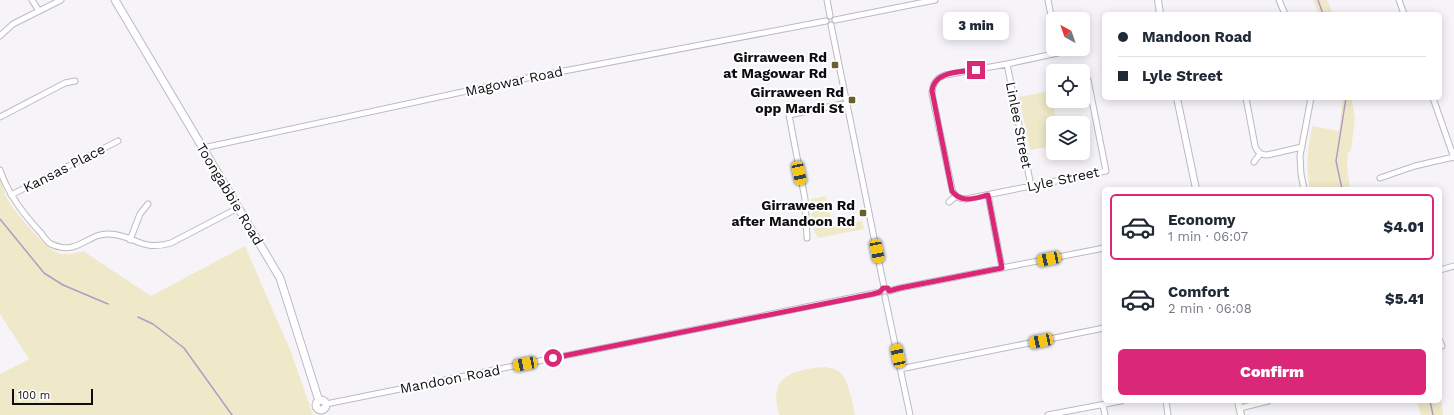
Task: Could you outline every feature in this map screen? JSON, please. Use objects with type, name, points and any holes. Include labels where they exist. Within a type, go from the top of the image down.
[{"type":"main road","name":"Toongabbie Road","points":[[115,0],[280,278],[323,408]]},
{"type":"street","points":[[32,0],[39,11]]},
{"type":"street","points":[[0,36],[11,26],[61,0]]},
{"type":"street","points":[[826,0],[830,16],[834,17],[835,20]]},
{"type":"street","points":[[831,25],[835,20],[935,0]]},
{"type":"street","points":[[1048,0],[1050,12]]},
{"type":"street","points":[[1158,0],[1160,12]]},
{"type":"street","points":[[1279,0],[1284,12]]},
{"type":"street","points":[[1399,0],[1403,12]]},
{"type":"street","points":[[830,16],[827,17],[826,21],[831,25],[884,287],[888,288],[889,291]]},
{"type":"street","name":"Magowar Road","points":[[203,148],[522,79],[826,21]]},
{"type":"street","points":[[949,202],[956,196],[952,189],[932,94],[933,86],[937,80],[945,75],[1007,64],[1046,54]]},
{"type":"street","name":"Linlee Street","points":[[1007,64],[1031,186]]},
{"type":"street","points":[[0,117],[65,83],[75,82]]},
{"type":"street","name":"Lyle Street","points":[[956,196],[964,199],[988,195],[1106,171],[1090,90]]},
{"type":"street","points":[[1177,100],[1196,187]]},
{"type":"street","points":[[1246,100],[1255,146],[1260,154],[1267,155],[1302,147]]},
{"type":"street","points":[[1304,187],[1300,163],[1311,100]]},
{"type":"street","points":[[1380,178],[1415,166],[1454,158],[1434,100]]},
{"type":"street","points":[[808,238],[805,199],[789,115],[847,103]]},
{"type":"street","name":"Kansas Place","points":[[11,195],[118,141]]},
{"type":"street","points":[[1254,162],[1260,154]]},
{"type":"street","points":[[0,170],[11,195],[27,218],[50,244],[62,247],[72,247],[96,236],[107,234],[117,234],[130,240],[151,246],[171,244],[238,208]]},
{"type":"street","points":[[988,195],[1002,268]]},
{"type":"street","points":[[130,240],[140,214],[148,204]]},
{"type":"street","points":[[885,297],[888,295],[889,291],[900,288],[1102,248]]},
{"type":"street","points":[[1442,269],[1454,266]]},
{"type":"street","points":[[884,287],[880,292],[885,297],[910,415]]},
{"type":"street","name":"Mandoon Road","points":[[323,408],[880,292]]},
{"type":"street","points":[[900,369],[1102,328]]},
{"type":"street","points":[[1048,415],[1112,403]]},
{"type":"street","points":[[1166,403],[1168,415]]},
{"type":"street","points":[[1240,412],[1263,403]]},
{"type":"street","points":[[1103,405],[1105,415]]},
{"type":"shaded area","points":[[1313,0],[1327,0],[1332,12],[1318,12]]},
{"type":"shaded area","points":[[1046,92],[1046,108],[1054,108],[1055,116],[1046,116],[1046,147],[1030,150],[1019,97]]},
{"type":"shaded area","points":[[1343,100],[1352,100],[1355,118],[1351,151],[1348,152],[1347,157],[1351,187],[1310,187],[1307,164],[1312,126],[1339,131]]},
{"type":"shaded area","points":[[0,179],[9,202],[29,227],[51,249],[59,253],[66,254],[73,254],[83,251],[151,296],[245,246],[291,352],[313,415],[0,415],[0,374],[29,359],[0,314]]},
{"type":"shaded area","points":[[826,196],[833,227],[862,221],[864,229],[818,238],[812,227],[811,199]]},
{"type":"shaded area","points":[[825,367],[836,370],[845,378],[850,391],[855,415],[779,415],[776,402],[776,393],[784,379],[797,372],[812,368]]},
{"type":"shaded area","points":[[1418,403],[1442,403],[1443,415],[1421,415]]},
{"type":"waterway","points":[[1318,0],[1322,12]]},
{"type":"waterway","points":[[1342,187],[1336,161],[1346,100]]},
{"type":"waterway","points":[[0,219],[44,273],[63,285],[108,304]]},
{"type":"waterway","points":[[138,317],[153,324],[184,348],[232,415]]},
{"type":"waterway","points":[[1430,403],[1433,415]]},
{"type":"place","name":"Girraween Rd at Magowar Rd","points":[[835,65]]},
{"type":"place","name":"Girraween Rd opp Mardi St","points":[[852,100]]},
{"type":"place","name":"Girraween Rd after Mandoon Rd","points":[[863,213]]},
{"type":"route","points":[[553,358],[873,294],[880,292],[882,288],[886,287],[889,291],[1002,268],[988,195],[961,199],[952,191],[932,91],[935,82],[941,76],[976,70]]}]
